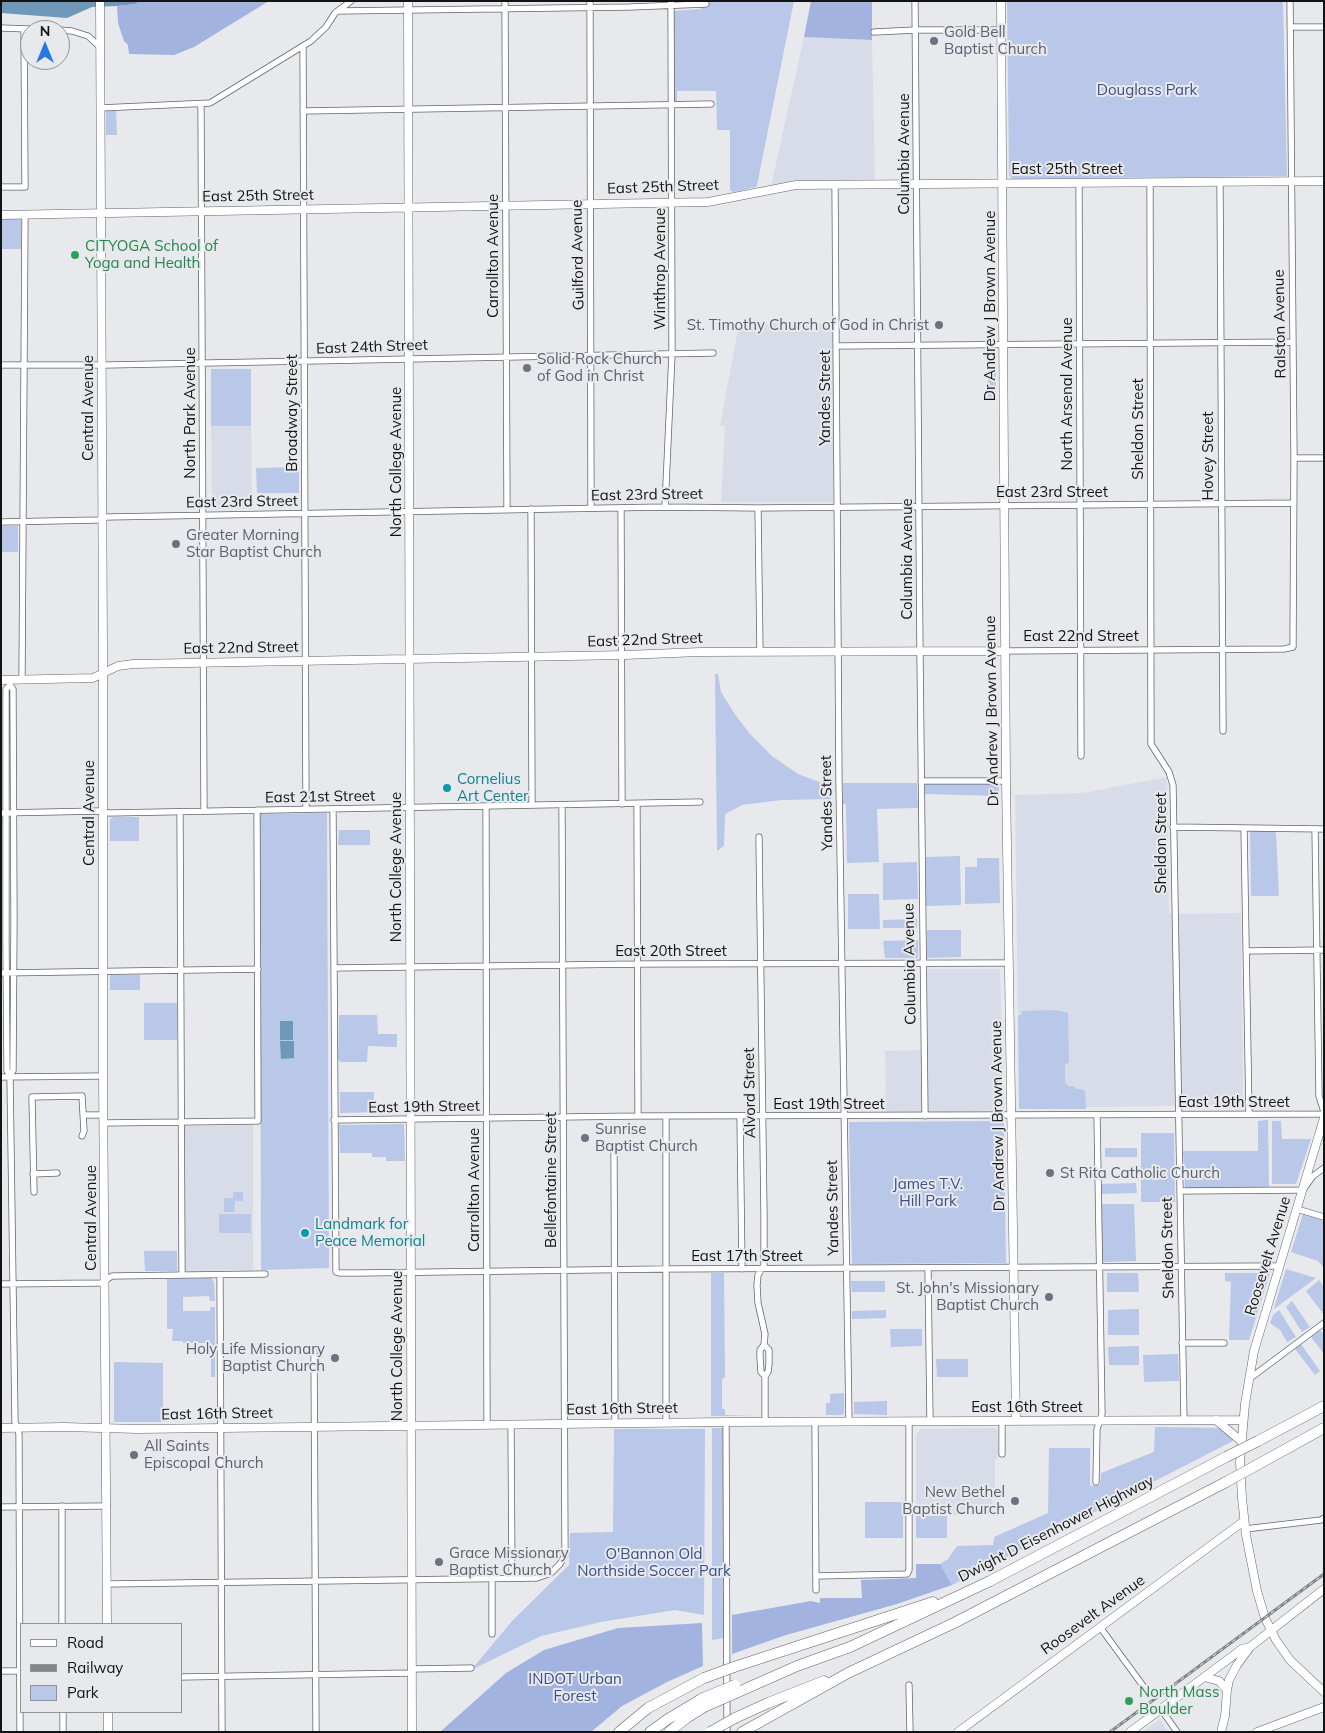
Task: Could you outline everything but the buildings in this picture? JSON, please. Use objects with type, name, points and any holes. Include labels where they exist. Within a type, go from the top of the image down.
[{"type":"highway","name":"Dwight D Eisenhower Highway","points":[[704,1703],[736,1689],[850,1647],[990,1580],[1324,1406]]},
{"type":"highway","points":[[742,1732],[857,1668],[990,1604],[1226,1482],[1324,1428]]},
{"type":"highway","points":[[619,1732],[648,1708],[704,1678],[734,1666],[938,1600],[990,1580]]},
{"type":"highway","points":[[710,1732],[735,1718],[774,1701],[857,1668]]},
{"type":"highway","points":[[650,1732],[668,1719],[704,1703]]},
{"type":"highway","points":[[669,1732],[704,1703]]},
{"type":"main road","name":"Central Avenue","points":[[100,1],[107,1623]]},
{"type":"main road","name":"Dr Andrew J Brown Avenue","points":[[1001,1],[1006,781],[1016,1421]]},
{"type":"main road","name":"North College Avenue","points":[[408,5],[412,1732]]},
{"type":"main road","name":"East 25th Street","points":[[1,215],[712,201],[790,186],[1324,181]]},
{"type":"main road","name":"East 22nd Street","points":[[7,681],[96,677],[118,666],[133,664],[760,652],[1005,650]]},
{"type":"main road","points":[[1303,1190],[1323,1125]]},
{"type":"main road","name":"Roosevelt Avenue","points":[[1303,1190],[1257,1342],[1249,1378],[1241,1441],[1240,1481],[1244,1525],[1257,1591],[1266,1621],[1290,1660],[1324,1692]]},
{"type":"main road","points":[[1216,1420],[1241,1441]]},
{"type":"main road","name":"East 16th Street","points":[[1,1428],[64,1427],[106,1429],[726,1422],[1243,1420]]},
{"type":"main road","name":"Roosevelt Avenue","points":[[958,1732],[1100,1627],[1244,1525]]},
{"type":"main road","points":[[1221,1732],[1225,1716],[1227,1690],[1232,1672],[1250,1647],[1324,1590]]},
{"type":"main road","points":[[1130,1732],[1242,1649],[1250,1647]]},
{"type":"main road","points":[[1204,1677],[1219,1680],[1227,1690]]},
{"type":"main road","points":[[1257,1732],[1324,1707]]},
{"type":"main road","points":[[108,1713],[108,1732]]},
{"type":"street","points":[[100,108],[212,102],[320,34],[335,13],[351,1]]},
{"type":"street","name":"Columbia Avenue","points":[[915,1],[921,781],[926,1116]]},
{"type":"street","name":"Ralston Avenue","points":[[1290,1],[1294,458],[1293,647]]},
{"type":"street","name":"Winthrop Avenue","points":[[665,507],[672,354],[671,3]]},
{"type":"street","name":"Guilford Avenue","points":[[590,4],[591,508]]},
{"type":"street","points":[[339,10],[408,5],[706,4]]},
{"type":"street","name":"Carrollton Avenue","points":[[505,5],[507,510]]},
{"type":"street","points":[[1290,27],[1324,26]]},
{"type":"street","points":[[1,28],[20,29]]},
{"type":"street","points":[[88,36],[94,34],[100,28]]},
{"type":"street","points":[[874,32],[1001,30]]},
{"type":"street","points":[[70,31],[88,36],[99,46]]},
{"type":"street","name":"Broadway Street","points":[[303,46],[306,809]]},
{"type":"street","points":[[1,187],[25,187],[24,70]]},
{"type":"street","name":"North Park Avenue","points":[[201,104],[204,811]]},
{"type":"street","points":[[303,111],[712,104]]},
{"type":"street","name":"North Arsenal Avenue","points":[[1079,182],[1081,756]]},
{"type":"street","name":"Sheldon Street","points":[[1150,182],[1151,744],[1172,777],[1184,1420]]},
{"type":"street","name":"Hovey Street","points":[[1220,182],[1221,649],[1223,730]]},
{"type":"street","name":"Yandes Street","points":[[835,185],[841,964],[849,1422]]},
{"type":"street","points":[[22,680],[25,214]]},
{"type":"street","points":[[837,346],[1293,342]]},
{"type":"street","name":"East 24th Street","points":[[1,365],[202,364],[713,353]]},
{"type":"street","points":[[1294,458],[1324,458]]},
{"type":"street","name":"East 23rd Street","points":[[1,522],[98,520],[107,517],[591,508],[1294,503]]},
{"type":"street","points":[[621,508],[622,804]]},
{"type":"street","points":[[758,508],[760,652]]},
{"type":"street","points":[[531,509],[532,805]]},
{"type":"street","name":"East 22nd Street","points":[[1005,650],[1151,650],[1293,647]]},
{"type":"street","points":[[7,681],[13,689],[13,1071],[10,1075],[15,1422],[19,1434],[20,1732]]},
{"type":"street","points":[[7,681],[4,812],[4,973],[6,1071],[10,1075]]},
{"type":"street","points":[[921,781],[1006,781]]},
{"type":"street","name":"East 21st Street","points":[[4,812],[180,812],[700,802]]},
{"type":"street","points":[[637,804],[638,1116]]},
{"type":"street","name":"Bellefontaine Street","points":[[512,1578],[544,1576],[558,1567],[564,1555],[562,805]]},
{"type":"street","name":"Carrollton Avenue","points":[[486,806],[487,1424]]},
{"type":"street","points":[[333,809],[334,1120]]},
{"type":"street","points":[[84,1115],[104,1119],[181,1122],[258,1121],[257,810]]},
{"type":"street","points":[[180,812],[182,1275]]},
{"type":"street","points":[[1173,827],[1324,829]]},
{"type":"street","points":[[1244,828],[1249,1114]]},
{"type":"street","points":[[1315,829],[1320,950],[1319,1096],[1324,1113]]},
{"type":"street","name":"Alvord Street","points":[[759,837],[764,1265],[758,1275],[757,1285],[758,1303],[764,1334],[764,1345],[760,1350],[760,1356],[761,1372],[765,1376],[765,1422]]},
{"type":"street","points":[[1246,950],[1320,950]]},
{"type":"street","name":"East 20th Street","points":[[334,968],[638,964],[1008,963]]},
{"type":"street","points":[[4,973],[258,969]]},
{"type":"street","points":[[1,1077],[10,1075],[104,1076]]},
{"type":"street","points":[[34,1192],[32,1097],[82,1096],[84,1131],[82,1136]]},
{"type":"street","name":"East 19th Street","points":[[334,1120],[638,1116],[1324,1113]]},
{"type":"street","points":[[1096,1482],[1097,1429],[1102,1414],[1097,1115]]},
{"type":"street","points":[[666,1116],[666,1423]]},
{"type":"street","points":[[740,1116],[742,1269]]},
{"type":"street","name":"East 17th Street","points":[[334,1120],[336,1272],[339,1273],[614,1269],[1280,1266]]},
{"type":"street","points":[[614,1151],[615,1423]]},
{"type":"street","name":"Roosevelt Avenue","points":[[1303,1190],[1313,1176],[1324,1168]]},
{"type":"street","points":[[33,1174],[57,1173]]},
{"type":"street","points":[[1180,1191],[1303,1190]]},
{"type":"street","points":[[1297,1209],[1324,1217]]},
{"type":"street","points":[[928,1268],[930,1421]]},
{"type":"street","points":[[1,1284],[101,1283],[112,1276],[265,1274]]},
{"type":"street","points":[[220,1275],[222,1732]]},
{"type":"street","points":[[1249,1378],[1324,1323]]},
{"type":"street","points":[[1182,1343],[1224,1342]]},
{"type":"street","points":[[314,1351],[316,1732]]},
{"type":"street","points":[[1002,1421],[1002,1454]]},
{"type":"street","points":[[726,1422],[727,1732]]},
{"type":"street","points":[[815,1422],[816,1590]]},
{"type":"street","points":[[816,1576],[907,1574],[909,1570],[909,1422]]},
{"type":"street","points":[[107,1584],[512,1578],[511,1424]]},
{"type":"street","points":[[62,1506],[62,1623]]},
{"type":"street","points":[[1,1507],[106,1506]]},
{"type":"street","points":[[1244,1525],[1321,1520],[1324,1518]]},
{"type":"street","points":[[492,1578],[492,1634]]},
{"type":"street","points":[[1100,1627],[1149,1694]]},
{"type":"street","points":[[182,1677],[472,1668]]},
{"type":"street","points":[[1,1671],[20,1671]]},
{"type":"street","points":[[909,1685],[910,1732]]},
{"type":"street","points":[[1161,1709],[1177,1732]]},
{"type":"street","points":[[63,1713],[63,1732]]},
{"type":"shaded area","points":[[1,1],[140,1],[135,4],[92,7],[67,18],[1,13]]},
{"type":"shaded area","points":[[804,37],[872,40],[875,180],[790,182],[771,186]]},
{"type":"shaded area","points":[[833,323],[833,502],[721,502],[725,426],[720,426],[739,324]]},
{"type":"shaded area","points":[[211,426],[251,426],[252,509],[212,509]]},
{"type":"shaded area","points":[[1167,777],[1169,914],[1241,913],[1243,1105],[1019,1108],[1015,795],[1083,793]]},
{"type":"shaded area","points":[[927,969],[1000,969],[1004,1110],[886,1114],[885,1051],[928,1050]]},
{"type":"shaded area","points":[[280,1021],[293,1021],[293,1040],[280,1040]]},
{"type":"shaded area","points":[[280,1041],[294,1041],[294,1058],[281,1059]]},
{"type":"shaded area","points":[[253,1125],[253,1270],[185,1271],[183,1126]]},
{"type":"shaded area","points":[[995,1428],[998,1439],[998,1458],[995,1459],[995,1488],[992,1489],[993,1515],[916,1515],[916,1435],[921,1429]]},
{"type":"shaded area","points":[[1160,1719],[1169,1732],[1142,1732]]},
{"type":"green space","points":[[140,1],[269,1],[194,47],[174,55],[129,54],[128,45],[124,41],[118,23],[117,6],[135,4]]},
{"type":"green space","points":[[707,1],[794,1],[757,185],[756,187],[733,192],[730,190],[730,130],[717,130],[716,91],[677,91],[677,101],[674,101],[673,11],[701,9],[701,7],[707,7]]},
{"type":"green space","points":[[811,1],[872,1],[872,40],[804,37]]},
{"type":"green space","name":"Douglass Park","points":[[1007,1],[1283,1],[1287,176],[1013,179],[1009,175]]},
{"type":"green space","points":[[106,110],[116,110],[117,135],[106,135]]},
{"type":"green space","points":[[1,219],[21,219],[21,249],[1,249]]},
{"type":"green space","points":[[988,361],[996,361],[996,401],[988,401]]},
{"type":"green space","points":[[211,369],[251,369],[251,426],[211,426]]},
{"type":"green space","points":[[299,467],[299,493],[257,493],[256,468]]},
{"type":"green space","points":[[1,526],[18,526],[18,552],[1,552]]},
{"type":"green space","points":[[715,674],[718,674],[721,692],[750,734],[772,756],[798,774],[830,786],[831,799],[782,800],[742,805],[725,814],[724,846],[717,851]]},
{"type":"green space","points":[[843,783],[917,783],[918,808],[877,809],[879,862],[847,863],[846,804],[843,804]]},
{"type":"green space","points":[[925,784],[999,784],[999,796],[924,794]]},
{"type":"green space","points":[[327,813],[329,1268],[261,1270],[260,814]]},
{"type":"green space","points":[[113,817],[139,817],[139,841],[110,841],[110,819]]},
{"type":"green space","points":[[339,830],[370,830],[370,845],[338,845]]},
{"type":"green space","points":[[1250,831],[1274,831],[1276,833],[1279,896],[1251,896]]},
{"type":"green space","points":[[960,856],[961,905],[926,906],[926,857]]},
{"type":"green space","points":[[977,858],[999,858],[1000,903],[965,904],[965,867],[977,867]]},
{"type":"green space","points":[[917,862],[918,899],[883,900],[883,863]]},
{"type":"green space","points":[[848,894],[879,894],[880,929],[848,929]]},
{"type":"green space","points":[[917,919],[917,928],[883,928],[883,920]]},
{"type":"green space","points":[[927,930],[961,930],[961,957],[927,958]]},
{"type":"green space","points":[[918,940],[918,958],[885,958],[883,941]]},
{"type":"green space","points":[[110,975],[140,975],[140,990],[110,990]]},
{"type":"green space","points":[[144,1003],[177,1003],[177,1040],[144,1040]]},
{"type":"green space","points":[[1054,1010],[1068,1013],[1069,1063],[1065,1064],[1065,1082],[1068,1086],[1075,1086],[1075,1089],[1085,1091],[1086,1109],[1019,1109],[1018,1016],[1022,1014],[1021,1011]]},
{"type":"green space","points":[[339,1015],[377,1015],[378,1034],[397,1034],[397,1047],[368,1046],[367,1062],[340,1062],[338,1059]]},
{"type":"green space","points":[[340,1092],[374,1092],[374,1112],[340,1113]]},
{"type":"green space","points":[[1268,1120],[1269,1188],[1185,1189],[1183,1151],[1258,1151],[1258,1121]]},
{"type":"green space","name":"James T.V. Hill Park","points":[[1004,1121],[1006,1263],[852,1264],[849,1122]]},
{"type":"green space","points":[[1272,1121],[1281,1121],[1282,1139],[1311,1139],[1296,1184],[1272,1184]]},
{"type":"green space","points":[[404,1124],[405,1161],[386,1161],[386,1157],[372,1157],[372,1153],[340,1153],[339,1125]]},
{"type":"green space","points":[[1141,1133],[1174,1133],[1175,1202],[1141,1202]]},
{"type":"green space","points":[[1105,1148],[1137,1148],[1137,1157],[1105,1157]]},
{"type":"green space","points":[[1136,1183],[1137,1193],[1101,1194],[1101,1184]]},
{"type":"green space","points":[[233,1192],[243,1192],[243,1201],[235,1201],[234,1212],[224,1212],[224,1198],[233,1198]]},
{"type":"green space","points":[[1101,1204],[1134,1204],[1136,1261],[1102,1262]]},
{"type":"green space","points":[[219,1214],[251,1214],[251,1233],[219,1233]]},
{"type":"green space","points":[[1303,1214],[1324,1221],[1324,1268],[1318,1261],[1291,1252]]},
{"type":"green space","points":[[144,1251],[177,1251],[177,1271],[145,1271]]},
{"type":"green space","points":[[1286,1269],[1316,1278],[1274,1309],[1274,1308]]},
{"type":"green space","points":[[711,1273],[724,1273],[725,1377],[722,1379],[722,1409],[725,1409],[725,1415],[755,1416],[711,1416]]},
{"type":"green space","points":[[1107,1273],[1138,1273],[1139,1292],[1107,1292]]},
{"type":"green space","points":[[1225,1273],[1270,1273],[1249,1340],[1229,1340],[1231,1282],[1225,1281]]},
{"type":"green space","points":[[211,1278],[214,1282],[215,1301],[210,1301],[209,1296],[183,1297],[183,1311],[210,1311],[210,1307],[215,1307],[215,1377],[211,1377],[211,1343],[172,1341],[173,1329],[167,1329],[167,1279]]},
{"type":"green space","points":[[1319,1280],[1324,1287],[1324,1315],[1306,1291]]},
{"type":"green space","points":[[851,1281],[885,1281],[885,1292],[852,1292]]},
{"type":"green space","points":[[1292,1301],[1310,1327],[1302,1332],[1286,1307]]},
{"type":"green space","points":[[1139,1309],[1139,1335],[1108,1335],[1108,1310]]},
{"type":"green space","points":[[886,1310],[886,1318],[852,1319],[852,1311]]},
{"type":"green space","points":[[1279,1310],[1296,1337],[1287,1342],[1280,1330],[1270,1323],[1273,1315]]},
{"type":"green space","points":[[890,1329],[922,1329],[922,1346],[891,1347]]},
{"type":"green space","points":[[1320,1330],[1324,1334],[1324,1354],[1311,1337]]},
{"type":"green space","points":[[1301,1344],[1320,1371],[1315,1375],[1295,1349]]},
{"type":"green space","points":[[1139,1346],[1139,1365],[1109,1365],[1108,1347]]},
{"type":"green space","points":[[1178,1354],[1179,1381],[1144,1382],[1143,1355]]},
{"type":"green space","points":[[936,1359],[968,1359],[968,1377],[937,1377]]},
{"type":"green space","points":[[114,1362],[163,1363],[163,1422],[114,1422]]},
{"type":"green space","points":[[844,1393],[844,1413],[842,1415],[826,1415],[826,1403],[830,1403],[830,1394]]},
{"type":"green space","points":[[887,1401],[887,1415],[854,1414],[854,1402]]},
{"type":"green space","points":[[1155,1427],[1219,1428],[1229,1434],[1233,1441],[952,1585],[940,1564],[948,1559],[957,1546],[993,1545],[994,1537],[1048,1513],[1049,1448],[1090,1448],[1090,1486],[1100,1485],[1101,1473],[1154,1452]]},
{"type":"green space","points":[[712,1428],[723,1428],[725,1638],[712,1640]]},
{"type":"green space","name":"O'Bannon Old Northside Soccer Park","points":[[614,1429],[705,1429],[704,1615],[675,1610],[601,1622],[541,1636],[471,1670],[513,1620],[569,1565],[570,1533],[613,1532]]},
{"type":"green space","points":[[865,1502],[903,1502],[903,1538],[865,1538]]},
{"type":"green space","points":[[916,1516],[947,1516],[947,1538],[916,1538]]},
{"type":"green space","points":[[916,1564],[940,1564],[952,1585],[897,1604],[786,1635],[732,1654],[732,1615],[811,1601],[820,1603],[820,1598],[862,1598],[861,1580],[916,1578]]},
{"type":"green space","name":"INDOT Urban Forest","points":[[702,1623],[703,1666],[667,1682],[622,1706],[591,1732],[440,1732],[506,1673],[544,1650],[618,1628]]},
{"type":"railway","points":[[1110,1732],[1324,1574]]},
{"type":"place","name":"Gold Bell Baptist Church","points":[[934,41]]},
{"type":"place","name":"CITYOGA School of Yoga and Health","points":[[75,255]]},
{"type":"place","name":"St. Timothy Church of God in Christ","points":[[939,325]]},
{"type":"place","name":"Solid Rock Church of God in Christ","points":[[527,368]]},
{"type":"place","name":"Greater Morning Star Baptist Church","points":[[176,544]]},
{"type":"place","name":"Cornelius Art Center","points":[[447,788]]},
{"type":"place","name":"Sunrise Baptist Church","points":[[585,1138]]},
{"type":"place","name":"St Rita Catholic Church","points":[[1050,1173]]},
{"type":"place","name":"Landmark for Peace Memorial","points":[[305,1233]]},
{"type":"place","name":"St. John's Missionary Baptist Church","points":[[1049,1297]]},
{"type":"place","name":"Holy Life Missionary Baptist Church","points":[[335,1358]]},
{"type":"place","name":"All Saints Episcopal Church","points":[[134,1455]]},
{"type":"place","name":"New Bethel Baptist Church","points":[[1015,1501]]},
{"type":"place","name":"Grace Missionary Baptist Church","points":[[439,1562]]},
{"type":"place","name":"North Mass Boulder","points":[[1129,1701]]}]
